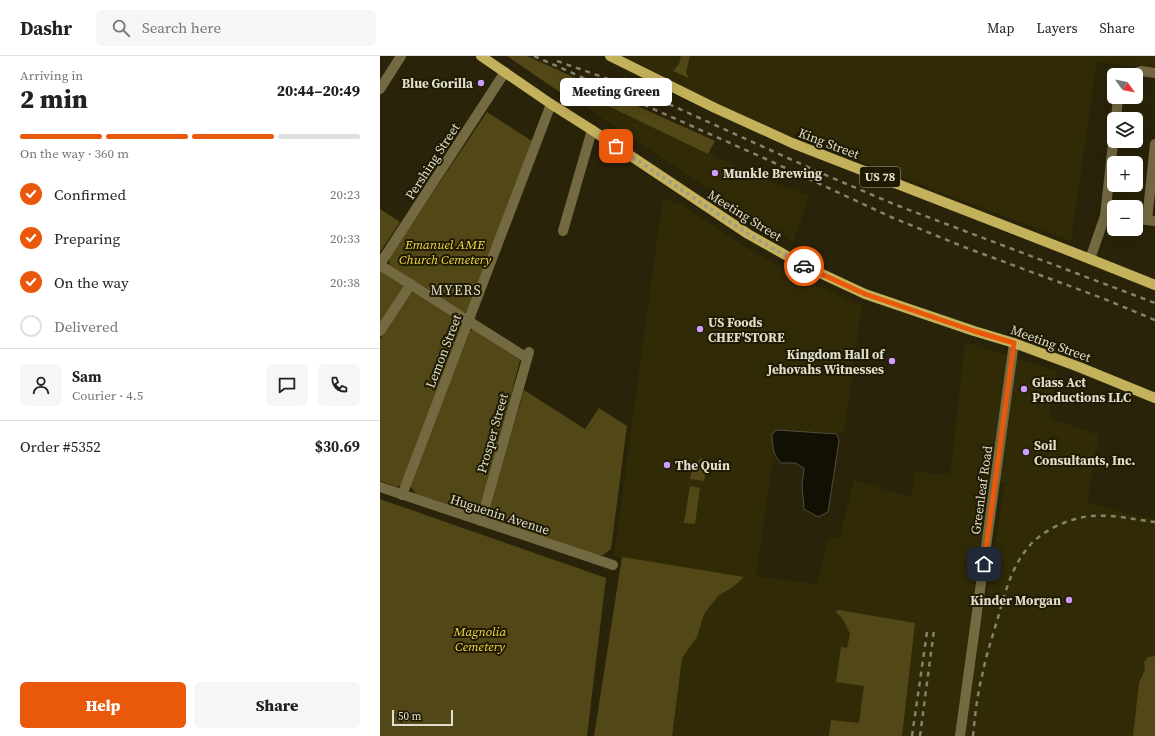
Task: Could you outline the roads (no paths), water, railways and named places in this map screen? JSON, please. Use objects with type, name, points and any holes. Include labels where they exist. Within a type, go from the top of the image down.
[{"type":"main road","name":"Meeting Street","points":[[481,56],[748,234],[805,266],[865,294],[1014,343],[1079,367],[1155,398]]},
{"type":"main road","name":"King Street","points":[[610,56],[715,108],[792,143],[1090,258],[1155,285]]},
{"type":"street","points":[[380,89],[401,56]]},
{"type":"street","points":[[1143,71],[1155,73]]},
{"type":"street","name":"Pershing Street","points":[[380,264],[505,72]]},
{"type":"street","name":"Lemon Street","points":[[402,495],[551,104]]},
{"type":"street","points":[[564,231],[592,130]]},
{"type":"street","points":[[1151,221],[1155,144]]},
{"type":"street","points":[[1111,200],[1113,148]]},
{"type":"street","points":[[1090,258],[1107,222]]},
{"type":"street","points":[[380,264],[469,321]]},
{"type":"street","points":[[380,331],[411,284]]},
{"type":"street","name":"Prosper Street","points":[[469,321],[528,355],[481,521]]},
{"type":"street","name":"Greenleaf Road","points":[[960,736],[1014,343]]},
{"type":"street","name":"Huguenin Avenue","points":[[380,487],[613,565]]},
{"type":"railway","points":[[534,56],[766,159],[891,217],[964,247],[1102,298],[1155,320]]},
{"type":"railway","points":[[557,61],[631,87],[821,173],[896,205],[1155,303]]},
{"type":"railway","points":[[973,736],[977,698],[1004,595],[1015,568],[1025,551],[1032,543],[1048,531],[1079,518],[1088,516],[1107,516],[1155,522]]},
{"type":"railway","points":[[920,736],[934,630]]},
{"type":"railway","points":[[912,736],[927,632]]},
{"type":"place","name":"Blue Gorilla","points":[[481,83]]},
{"type":"place","name":"Meeting Green","points":[[616,146]]},
{"type":"place","name":"Munkle Brewing","points":[[715,173]]},
{"type":"place","name":"US Foods CHEF'STORE","points":[[700,329]]},
{"type":"place","name":"Kingdom Hall of Jehovahs Witnesses","points":[[892,361]]},
{"type":"place","name":"Glass Act Productions LLC","points":[[1024,389]]},
{"type":"place","name":"Soil Consultants, Inc.","points":[[1026,452]]},
{"type":"place","name":"The Quin","points":[[667,465]]},
{"type":"place","name":"Kinder Morgan","points":[[1069,600]]},
{"type":"district","name":"MYERS","points":[[456,290]]},
{"type":"park label","name":"Emanuel AME Church Cemetery","points":[[445,252]]},
{"type":"park label","name":"Magnolia Cemetery","points":[[480,638]]}]
